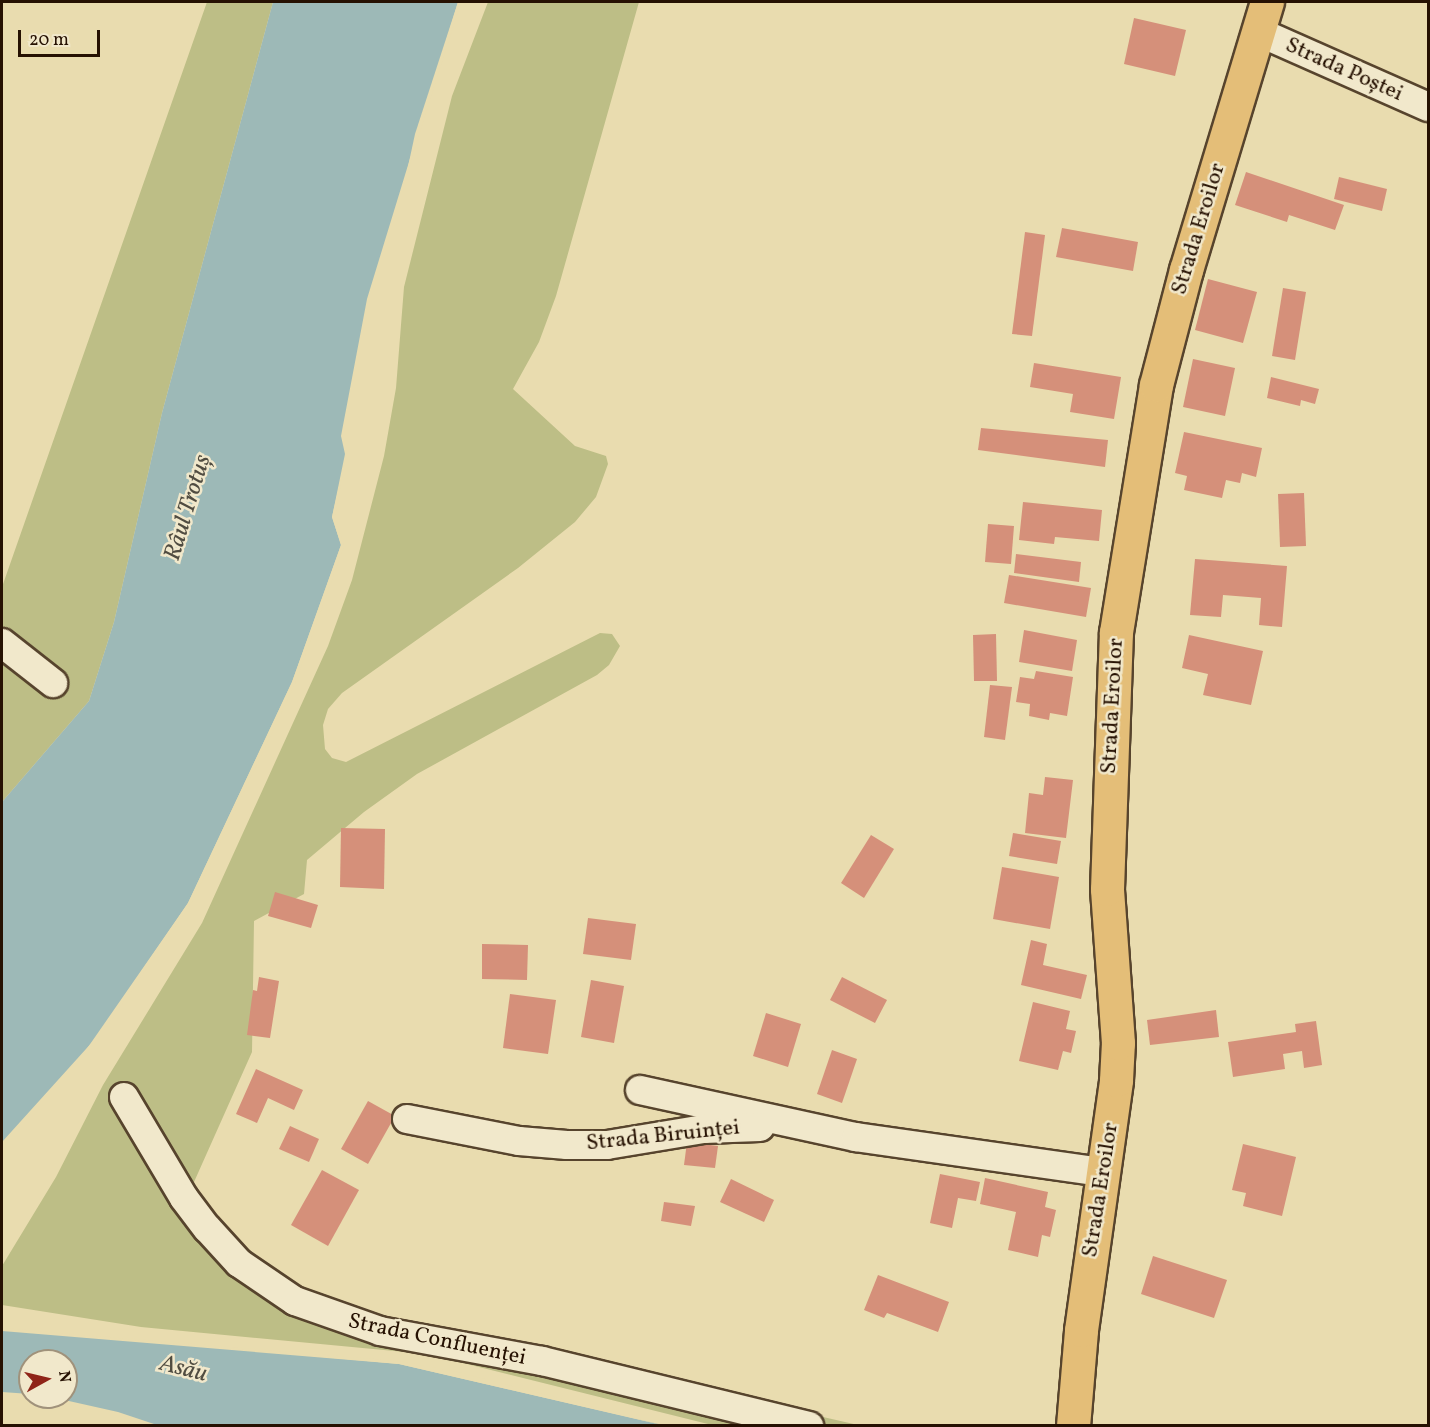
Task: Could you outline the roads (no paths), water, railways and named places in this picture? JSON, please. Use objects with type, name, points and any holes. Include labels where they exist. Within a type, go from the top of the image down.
[{"type":"main road","name":"Strada Eroilor","points":[[1073,1425],[1080,1330],[1103,1172],[1118,1043],[1107,889],[1112,694],[1124,572],[1141,456],[1169,330],[1264,17]]},
{"type":"street","name":"Strada Poștei","points":[[1264,17],[1428,107]]},
{"type":"street","points":[[2,643],[53,683]]},
{"type":"street","name":"Strada Biruinței","points":[[640,1090],[813,1128],[1103,1172]]},
{"type":"street","name":"Strada Confluenței","points":[[124,1097],[184,1198],[207,1228],[239,1263],[295,1301],[336,1319],[380,1331],[542,1361],[809,1425]]},
{"type":"street","name":"Strada Biruinței","points":[[407,1119],[519,1141],[567,1145],[607,1144],[735,1127],[813,1128]]},
{"type":"water","name":"Râul Trotuș","points":[[273,2],[458,2],[367,299],[341,436],[345,454],[332,517],[341,545],[292,682],[188,903],[95,1039],[2,1142],[2,802],[89,701],[114,622],[162,413]]},
{"type":"water","name":"Asău","points":[[2,1331],[399,1364],[663,1425],[157,1425],[118,1412],[78,1403],[78,1349],[18,1349],[18,1393],[2,1392]]}]
